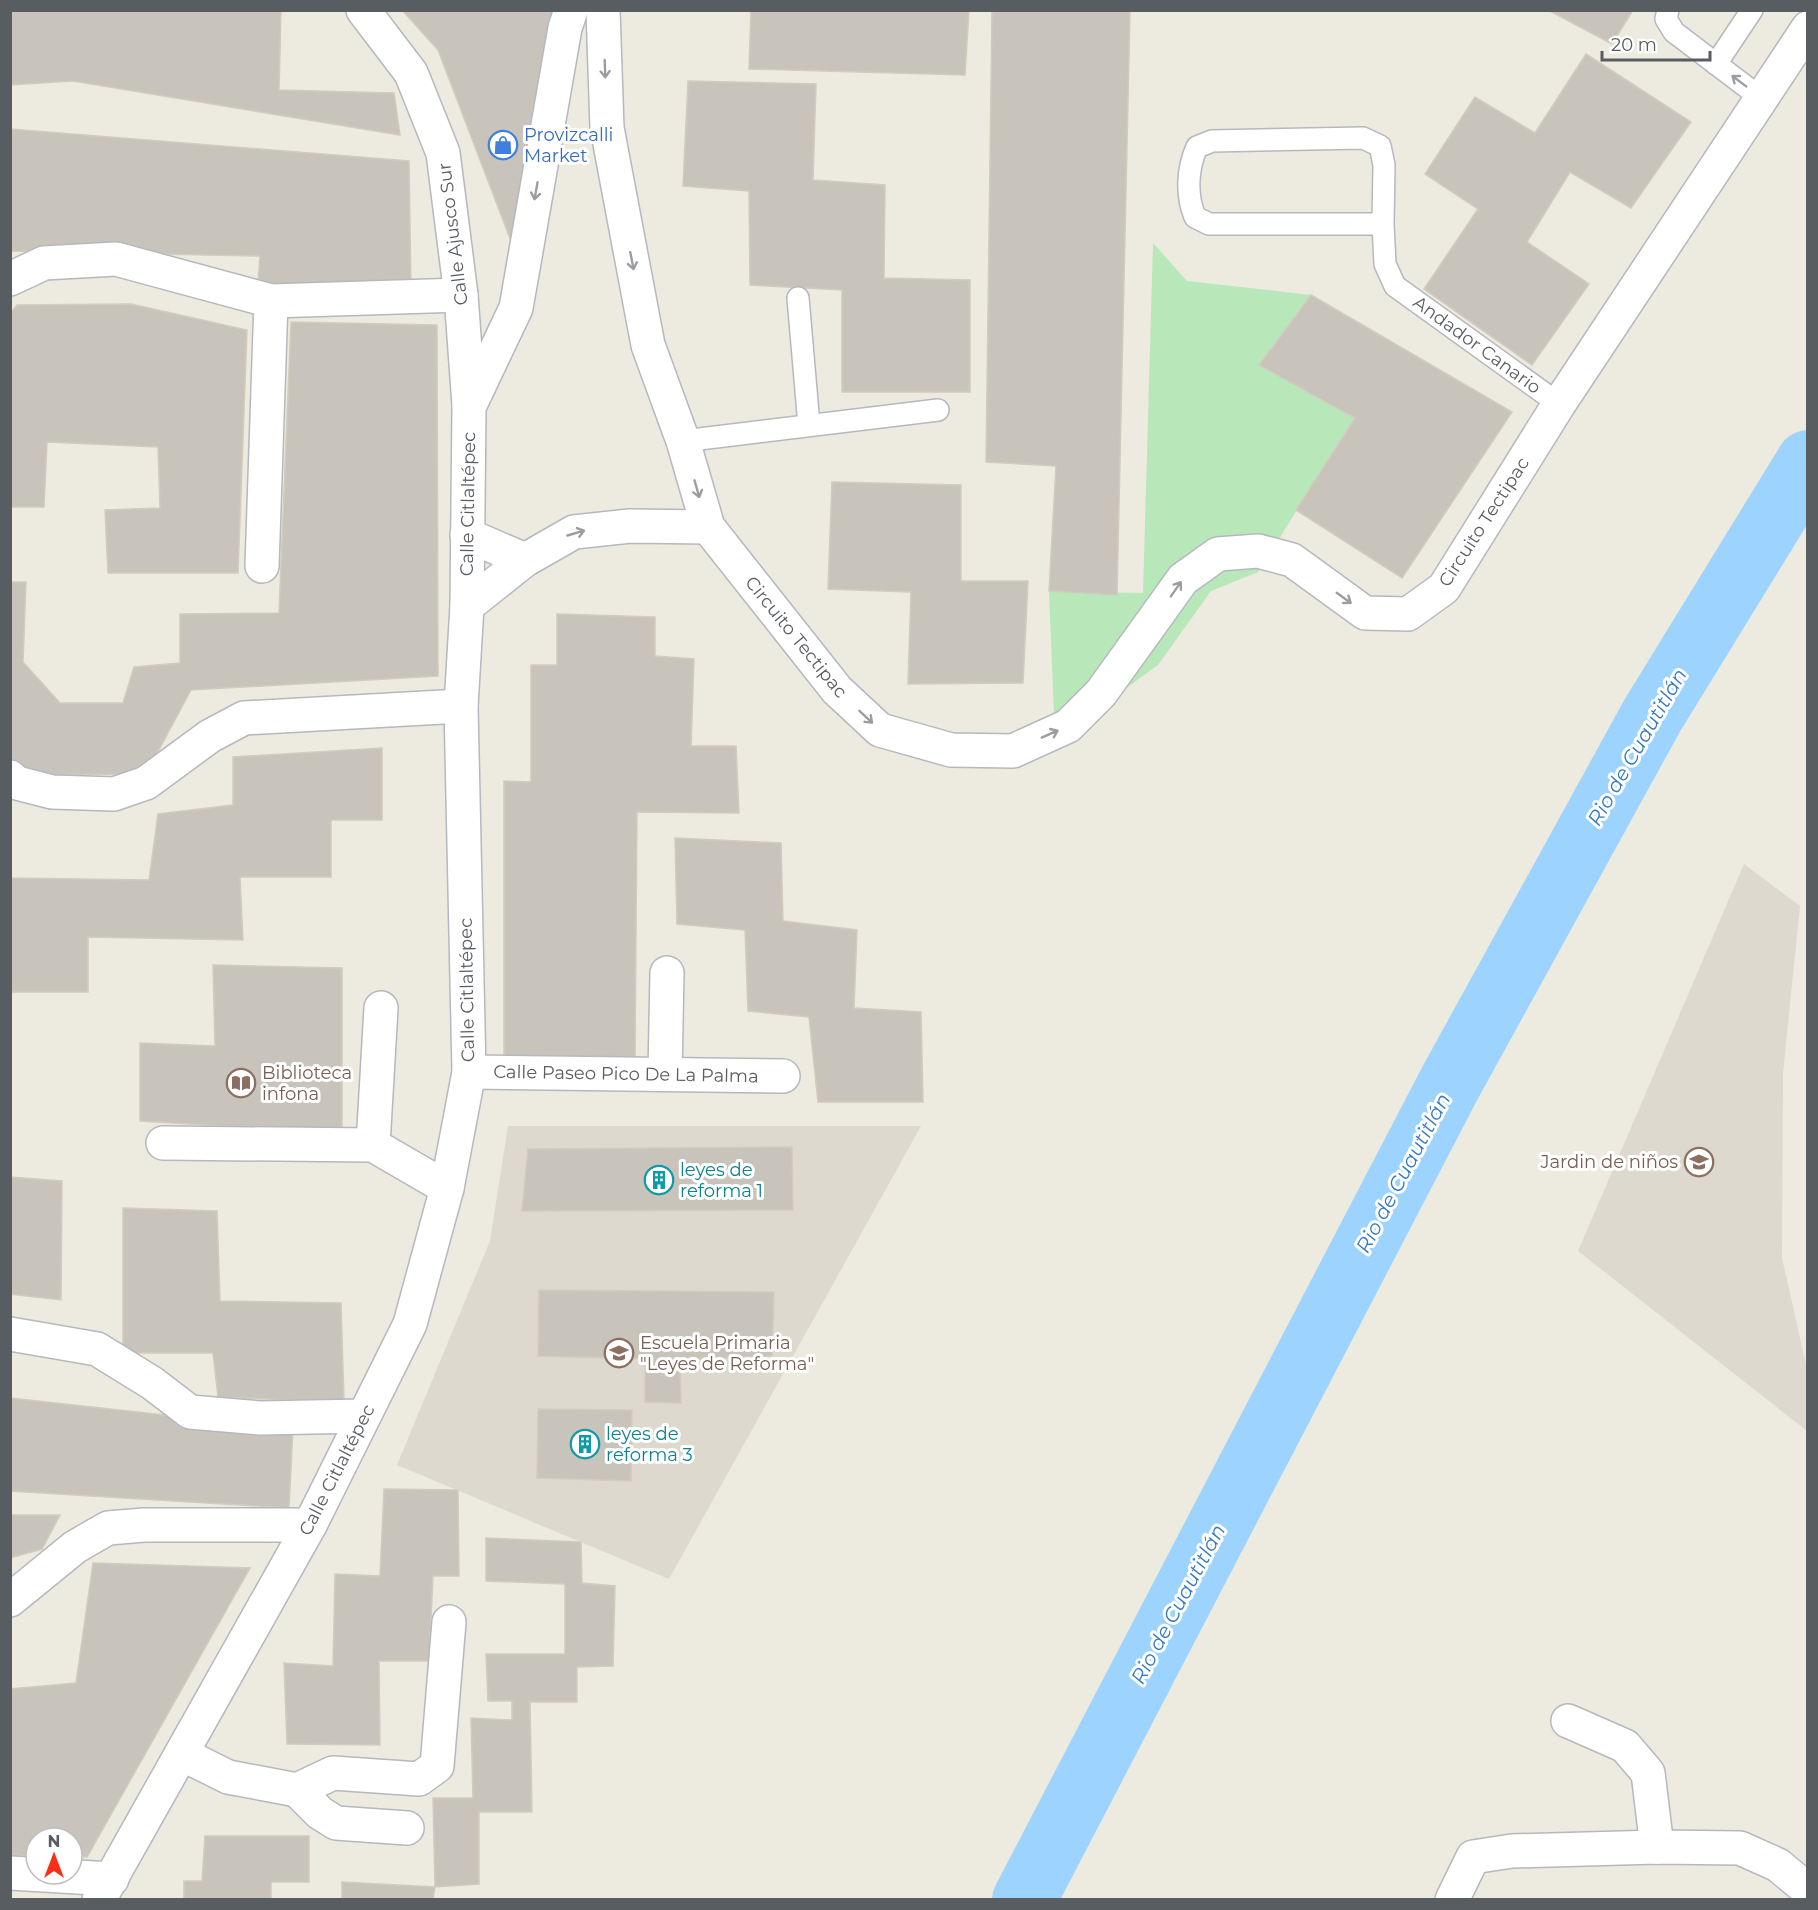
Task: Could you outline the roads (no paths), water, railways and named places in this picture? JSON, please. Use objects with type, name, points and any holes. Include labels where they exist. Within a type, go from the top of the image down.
[{"type":"street","name":"Calle Ajusco Sur","points":[[363,10],[411,73],[443,153],[461,294],[469,407]]},
{"type":"street","name":"Calle Citlaltépec","points":[[105,1889],[310,1526],[410,1324],[447,1188],[469,1072],[462,706],[469,407],[516,308],[565,28],[571,10]]},
{"type":"street","points":[[466,606],[525,560],[574,532],[630,526],[708,528],[683,441],[648,345],[607,128],[603,10]]},
{"type":"street","name":"Circuito Tectipac","points":[[708,528],[837,690],[880,730],[951,750],[1013,751],[1068,726],[1101,693],[1183,579],[1218,554],[1258,551],[1292,560],[1365,613],[1408,614],[1444,588],[1559,404],[1808,28]]},
{"type":"street","points":[[10,279],[44,263],[116,259],[271,301],[461,294]]},
{"type":"street","points":[[262,566],[271,301]]},
{"type":"street","points":[[467,535],[525,560]]},
{"type":"street","points":[[10,777],[17,783],[52,792],[114,794],[146,783],[210,736],[244,718],[462,706]]},
{"type":"street","points":[[665,1074],[668,973]]},
{"type":"street","points":[[373,1145],[381,1008]]},
{"type":"street","name":"Calle Paseo Pico De La Palma","points":[[469,1072],[783,1076]]},
{"type":"street","points":[[163,1143],[373,1145],[447,1188]]},
{"type":"street","points":[[10,1334],[97,1348],[152,1383],[190,1412],[260,1418],[364,1416]]},
{"type":"street","points":[[10,1600],[75,1547],[108,1528],[310,1526]]},
{"type":"street","points":[[297,1790],[333,1773],[419,1779],[437,1766],[449,1622]]},
{"type":"street","points":[[1568,1722],[1625,1746],[1648,1773],[1657,1847]]},
{"type":"street","points":[[182,1754],[228,1778],[297,1790],[320,1813],[336,1823],[407,1828]]},
{"type":"street","points":[[1452,1899],[1473,1857],[1512,1851],[1657,1847],[1740,1848],[1778,1865],[1808,1890]]},
{"type":"street","points":[[10,1873],[105,1889]]},
{"type":"lane","points":[[1668,10],[1666,19],[1674,32],[1761,98]]},
{"type":"lane","points":[[1716,64],[1752,10]]},
{"type":"lane","points":[[1363,138],[1380,146],[1384,165],[1383,224],[1209,224],[1195,217],[1189,202],[1191,162],[1197,147],[1212,141],[1363,138]]},
{"type":"lane","name":"Andador Canario","points":[[1383,224],[1385,264],[1395,286],[1559,404]]},
{"type":"lane","points":[[798,298],[809,425]]},
{"type":"lane","points":[[683,441],[938,410]]},
{"type":"waterway","name":"Rio de Cuautitlán","points":[[1024,1900],[1450,1083],[1652,716],[1808,462]]},
{"type":"place","name":"Provizcalli Market","points":[[503,145]]},
{"type":"place","name":"Biblioteca infona","points":[[241,1083]]},
{"type":"place","name":"Jardin de niños","points":[[1699,1162]]},
{"type":"place","name":"leyes de reforma 1","points":[[659,1180]]},
{"type":"place","name":"Escuela Primaria \"Leyes de Reforma\"","points":[[619,1353]]},
{"type":"place","name":"leyes de reforma 3","points":[[585,1444]]}]
